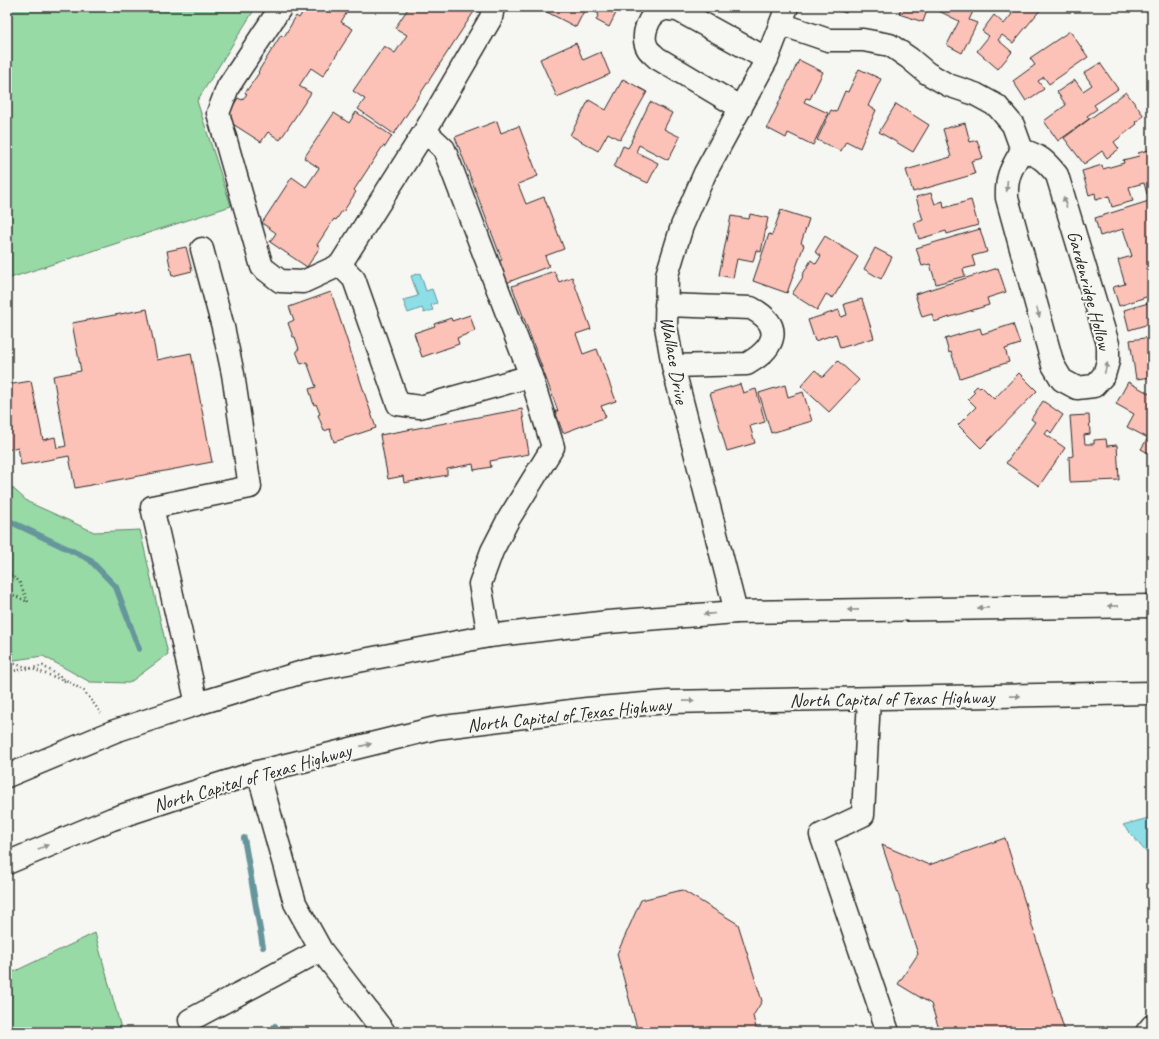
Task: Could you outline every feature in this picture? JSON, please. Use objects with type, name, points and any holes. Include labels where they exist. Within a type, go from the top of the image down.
[{"type":"main road","points":[[281,7],[228,87],[218,113],[262,267],[280,281],[302,282],[340,265],[425,131],[491,18],[493,7]]},
{"type":"main road","points":[[741,108],[657,58],[648,49],[645,37],[646,26],[654,15],[662,10],[678,10],[766,59]]},
{"type":"main road","points":[[784,16],[828,40],[863,40],[890,45],[927,73],[948,85],[975,94],[997,106],[1013,125],[1022,150]]},
{"type":"main road","name":"Wallace Drive","points":[[736,612],[673,366],[666,326],[667,275],[682,226],[705,173],[766,59],[784,16]]},
{"type":"main road","points":[[425,131],[444,149],[531,376],[553,446],[508,520],[492,551],[480,584],[489,636]]},
{"type":"main road","name":"Gardenridge Hollow","points":[[1022,150],[1037,155],[1050,165],[1057,175],[1108,344],[1108,361],[1104,375],[1094,386],[1077,388],[1062,380],[1053,365],[1007,198],[1006,182],[1022,150]]},
{"type":"main road","points":[[197,704],[152,507],[250,487],[233,374],[223,327],[202,249]]},
{"type":"main road","points":[[340,265],[354,279],[398,404],[420,407],[531,376]]},
{"type":"main road","points":[[666,304],[751,308],[762,314],[772,326],[773,338],[766,349],[757,358],[746,364],[673,366]]},
{"type":"main road","points":[[7,776],[115,731],[306,671],[489,636],[608,622],[736,612],[1152,606]]},
{"type":"main road","name":"North Capital of Texas Highway","points":[[7,863],[112,819],[258,772],[436,728],[587,709],[668,702],[1152,693]]},
{"type":"main road","points":[[869,699],[863,815],[821,835],[888,1032]]},
{"type":"main road","points":[[258,772],[295,903],[321,950],[384,1032]]},
{"type":"main road","points":[[190,1020],[321,950]]},
{"type":"main road","points":[[1147,1032],[1152,1026]]},
{"type":"path","points":[[7,572],[19,581],[28,602],[8,593],[7,597]]},
{"type":"path","points":[[7,662],[30,668],[72,684]]},
{"type":"path","points":[[7,672],[43,666],[84,690],[115,731]]},
{"type":"green space","points":[[7,7],[256,7],[197,101],[231,206],[7,279]]},
{"type":"green space","points":[[7,483],[28,502],[94,532],[140,530],[168,654],[129,683],[90,682],[43,656],[7,661]]},
{"type":"green space","points":[[95,933],[122,1032],[7,1032],[7,975]]},
{"type":"water","points":[[420,273],[426,291],[432,289],[437,303],[431,305],[433,310],[424,313],[422,308],[408,313],[403,300],[418,296],[411,276]]},
{"type":"water","points":[[1152,817],[1152,859],[1123,825]]},
{"type":"building","points":[[340,7],[347,12],[341,22],[353,29],[323,76],[311,68],[299,86],[311,93],[280,140],[268,132],[261,142],[225,119],[238,98],[242,100],[247,94],[245,93],[259,73],[258,72],[281,35],[284,37],[296,16],[299,18],[304,10],[300,8]]},
{"type":"building","points":[[409,7],[477,7],[394,134],[358,109],[365,99],[353,91],[384,46],[395,53],[407,35],[395,28]]},
{"type":"building","points":[[542,7],[586,7],[576,27],[541,9]]},
{"type":"building","points":[[586,7],[619,7],[609,27],[596,20],[599,14]]},
{"type":"building","points":[[828,7],[848,7],[846,13]]},
{"type":"building","points":[[901,7],[928,7],[923,22],[899,14]]},
{"type":"building","points":[[975,7],[969,20],[977,23],[962,53],[947,45],[959,21],[933,8]]},
{"type":"building","points":[[1004,7],[1039,7],[1041,9],[1013,43],[1002,35],[998,40],[1012,52],[998,69],[977,51],[989,36],[982,31],[994,15],[1004,24],[1012,14]]},
{"type":"building","points":[[1070,31],[1088,57],[1049,84],[1044,77],[1038,81],[1044,89],[1026,101],[1013,81],[1035,65],[1030,58]]},
{"type":"building","points":[[576,43],[583,60],[601,52],[610,74],[557,97],[540,59]]},
{"type":"building","points":[[799,60],[823,72],[810,99],[806,98],[804,102],[828,113],[813,145],[788,133],[786,138],[767,128]]},
{"type":"building","points":[[1100,63],[1118,89],[1094,105],[1097,109],[1087,116],[1089,119],[1058,141],[1044,121],[1066,105],[1057,92],[1075,80],[1083,91],[1092,85],[1084,73]]},
{"type":"building","points":[[859,69],[881,79],[868,106],[876,110],[860,148],[846,141],[841,151],[817,140],[831,110],[836,112],[845,91],[848,92]]},
{"type":"building","points":[[623,79],[647,92],[620,140],[608,133],[598,151],[570,135],[589,100],[606,110]]},
{"type":"building","points":[[1126,92],[1144,116],[1135,122],[1137,124],[1114,142],[1119,149],[1107,158],[1102,151],[1084,164],[1064,138]]},
{"type":"building","points":[[650,102],[672,113],[664,129],[680,137],[668,160],[639,145],[636,152],[658,163],[648,183],[614,167],[623,146],[628,148],[632,141]]},
{"type":"building","points":[[896,104],[929,125],[913,152],[879,132]]},
{"type":"building","points":[[356,112],[392,136],[385,147],[383,146],[354,190],[356,192],[343,212],[342,211],[336,220],[334,219],[317,245],[320,247],[307,267],[270,242],[276,233],[262,223],[292,177],[306,187],[319,168],[304,158],[334,113],[349,123]]},
{"type":"building","points":[[497,121],[501,133],[519,126],[538,176],[518,184],[526,204],[544,197],[564,249],[545,256],[549,266],[506,283],[498,261],[502,260],[455,137]]},
{"type":"building","points":[[965,123],[970,142],[977,140],[983,158],[971,161],[975,174],[913,192],[906,170],[951,157],[943,129]]},
{"type":"building","points":[[1152,149],[1152,192],[1147,194],[1144,183],[1129,187],[1133,201],[1112,207],[1109,196],[1096,200],[1095,193],[1089,195],[1082,171],[1102,165],[1103,169],[1124,163],[1123,160],[1139,156],[1138,153]]},
{"type":"building","points":[[931,193],[935,204],[943,201],[944,208],[971,200],[978,225],[947,234],[946,231],[919,239],[914,223],[923,220],[916,197]]},
{"type":"building","points":[[1152,200],[1152,295],[1119,306],[1113,287],[1125,284],[1118,260],[1132,256],[1123,229],[1100,236],[1095,218]]},
{"type":"building","points":[[781,210],[809,219],[801,243],[804,245],[787,293],[753,281],[769,234],[772,235]]},
{"type":"building","points":[[750,214],[768,218],[761,252],[756,250],[753,262],[737,259],[733,278],[719,275],[731,216],[749,219]]},
{"type":"building","points":[[980,229],[987,252],[972,256],[975,266],[963,269],[965,276],[936,284],[930,264],[922,266],[916,248]]},
{"type":"building","points":[[825,236],[858,257],[833,298],[826,294],[817,310],[792,294],[803,277],[802,276],[811,260],[816,264],[821,256],[815,252]]},
{"type":"building","points":[[186,247],[192,271],[172,276],[167,251]]},
{"type":"building","points":[[875,248],[892,257],[881,279],[864,269]]},
{"type":"building","points":[[998,268],[1006,292],[987,298],[989,305],[934,322],[932,314],[922,317],[915,294]]},
{"type":"building","points":[[554,271],[559,282],[572,277],[591,329],[576,334],[583,354],[597,349],[616,401],[601,406],[606,417],[563,433],[555,411],[558,411],[512,286]]},
{"type":"building","points":[[331,292],[376,428],[334,442],[330,429],[324,431],[318,415],[320,414],[316,404],[314,405],[309,389],[316,387],[307,362],[301,364],[296,351],[299,349],[288,323],[294,320],[289,307]]},
{"type":"building","points":[[862,299],[874,338],[840,348],[836,334],[815,341],[808,320],[839,310],[841,317],[847,315],[844,304]]},
{"type":"building","points":[[1152,302],[1152,323],[1129,330],[1124,310]]},
{"type":"building","points":[[147,309],[157,360],[191,353],[212,462],[75,488],[69,456],[21,465],[18,447],[7,450],[7,385],[31,381],[43,440],[55,437],[57,448],[66,446],[53,376],[81,371],[72,323]]},
{"type":"building","points":[[470,315],[475,331],[457,338],[459,344],[422,357],[414,333],[435,326],[434,324],[451,318],[452,321]]},
{"type":"building","points":[[1013,324],[1020,344],[1005,349],[1009,362],[960,378],[951,352],[949,353],[945,339],[980,328],[982,334]]},
{"type":"building","points":[[1152,337],[1152,377],[1136,379],[1130,340]]},
{"type":"building","points":[[838,361],[859,380],[829,412],[801,386],[815,370],[823,377]]},
{"type":"building","points":[[1019,373],[1037,391],[981,448],[958,425],[976,407],[968,399],[975,392],[973,390],[977,386],[980,388],[981,386],[994,399]]},
{"type":"building","points":[[1128,382],[1152,395],[1152,455],[1141,449],[1148,438],[1127,427],[1134,414],[1116,404]]},
{"type":"building","points":[[740,384],[743,393],[756,389],[765,422],[750,426],[755,443],[727,451],[710,393]]},
{"type":"building","points":[[785,385],[788,397],[803,392],[812,421],[771,433],[759,393]]},
{"type":"building","points":[[1043,401],[1063,415],[1051,433],[1048,430],[1045,434],[1065,448],[1039,486],[1006,463],[1035,422],[1031,419]]},
{"type":"building","points":[[522,409],[529,454],[490,461],[491,467],[474,470],[473,464],[447,469],[447,475],[404,483],[403,476],[388,479],[380,435]]},
{"type":"building","points":[[1089,415],[1090,434],[1084,435],[1085,444],[1094,444],[1094,440],[1106,439],[1107,446],[1117,445],[1119,480],[1070,482],[1069,457],[1073,456],[1070,416]]},
{"type":"building","points":[[1005,838],[1065,1032],[940,1032],[931,1004],[898,984],[918,954],[882,845],[929,865]]},
{"type":"building","points":[[682,890],[738,924],[762,1001],[753,1016],[757,1032],[638,1032],[617,954],[641,900]]},
{"type":"waterway","points":[[7,520],[89,559],[116,587],[139,649]]},
{"type":"waterway","points":[[244,838],[263,947]]},
{"type":"waterway","points":[[271,1032],[275,1026]]}]
